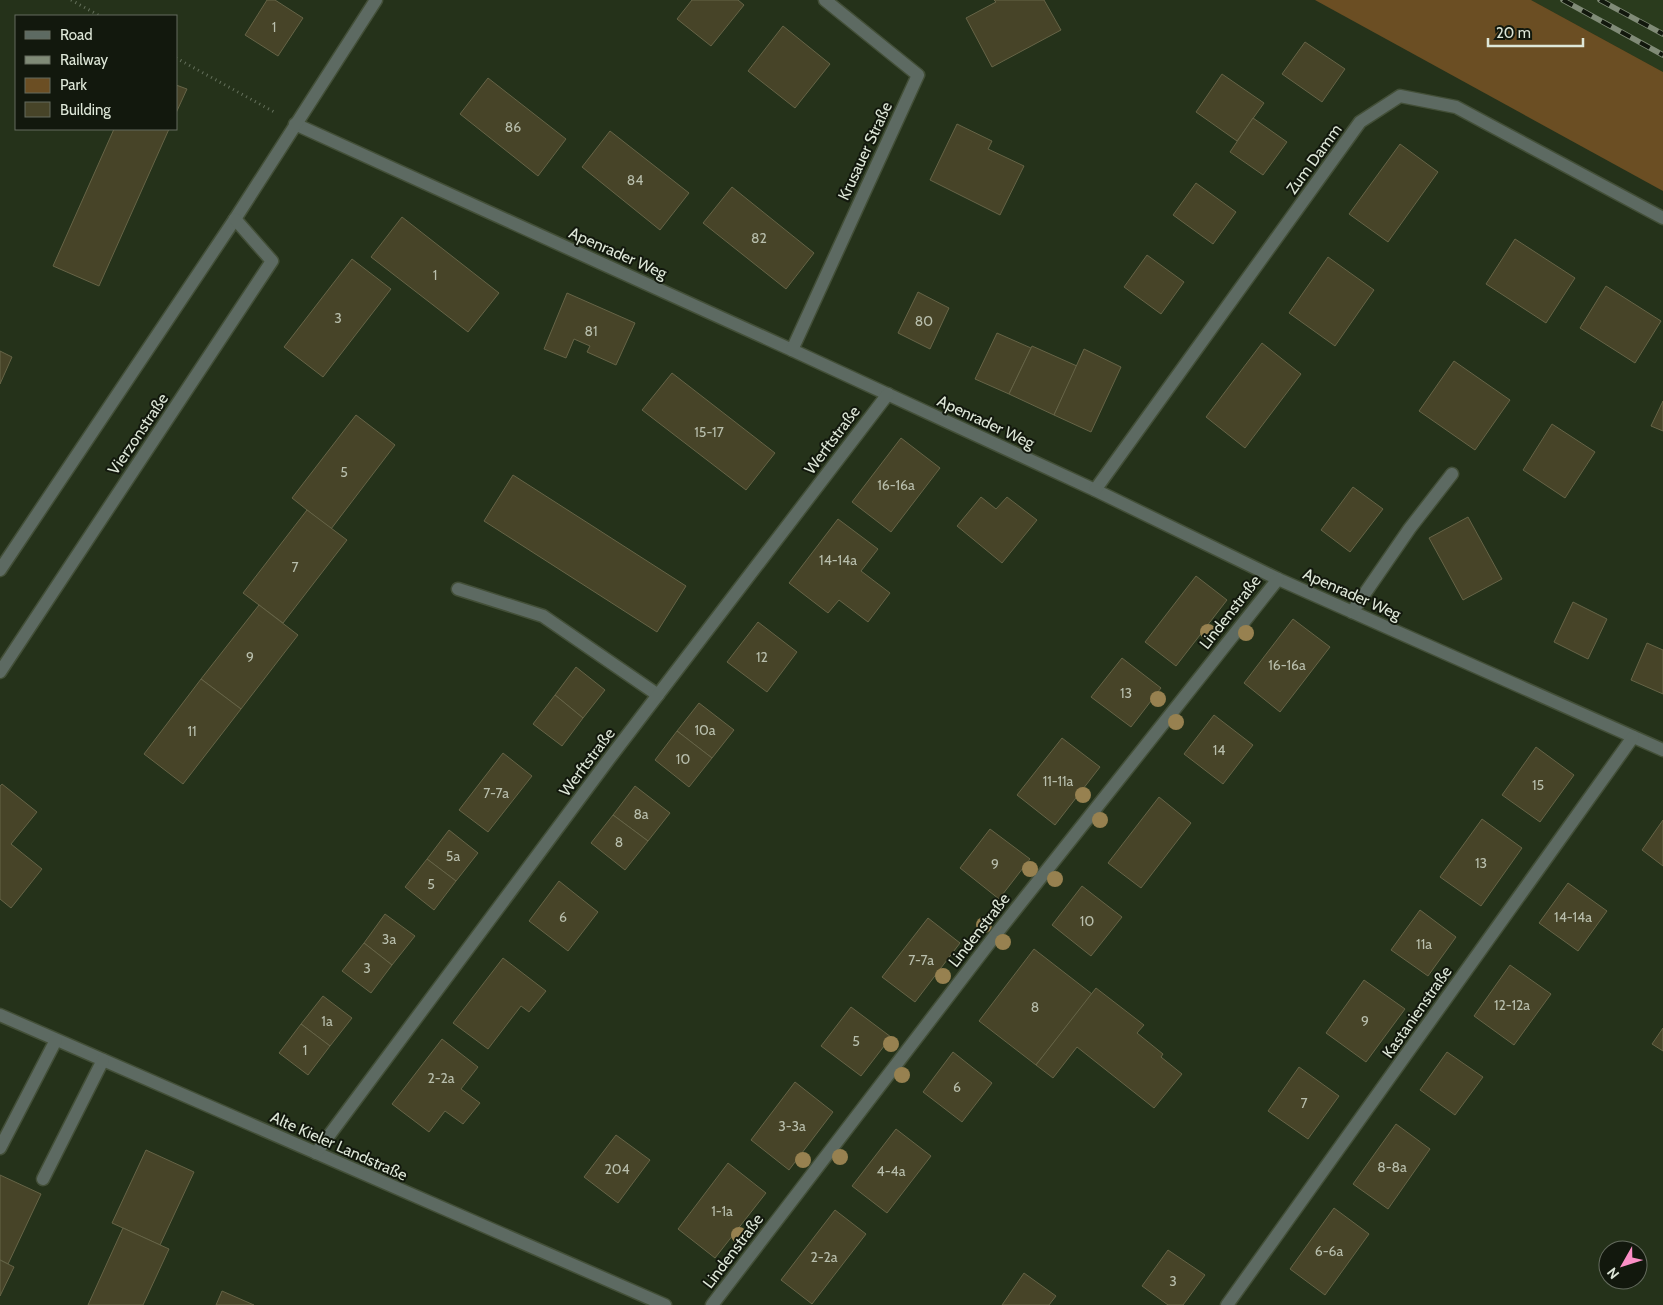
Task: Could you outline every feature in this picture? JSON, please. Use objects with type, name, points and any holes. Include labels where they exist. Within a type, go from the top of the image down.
[{"type":"street","points":[[0,570],[236,219],[376,0]]},
{"type":"street","name":"Krusauer Straße","points":[[792,350],[918,75],[825,0]]},
{"type":"street","name":"Zum Damm","points":[[1095,490],[1360,122],[1400,96],[1456,107],[1663,218]]},
{"type":"street","name":"Apenrader Weg","points":[[295,124],[888,394],[1095,490],[1278,579],[1663,750]]},
{"type":"street","name":"Vierzonstraße","points":[[0,672],[272,261],[236,219]]},
{"type":"street","name":"Werftstraße","points":[[316,1153],[658,695],[888,394]]},
{"type":"street","points":[[1352,612],[1410,528],[1452,474]]},
{"type":"street","name":"Lindenstraße","points":[[712,1305],[1000,929],[1278,579]]},
{"type":"street","points":[[458,589],[543,616],[658,695]]},
{"type":"street","name":"Kastanienstraße","points":[[1227,1305],[1633,737]]},
{"type":"street","name":"Alte Kieler Landstraße","points":[[0,1015],[665,1305]]},
{"type":"street","points":[[0,1148],[56,1040]]},
{"type":"street","points":[[44,1178],[103,1060]]},
{"type":"path","points":[[70,0],[98,15]]},
{"type":"path","points":[[178,59],[295,124]]},
{"type":"shaded area","points":[[1531,0],[1663,0],[1663,72]]},
{"type":"green space","points":[[1315,0],[1531,0],[1663,72],[1663,191]]},
{"type":"building","points":[[267,0],[275,0],[303,18],[278,56],[245,35]]},
{"type":"building","points":[[692,0],[738,0],[744,5],[711,46],[677,19]]},
{"type":"building","points":[[994,0],[1044,0],[1061,30],[992,67],[966,18],[996,2]]},
{"type":"building","points":[[783,26],[830,64],[795,108],[748,71]]},
{"type":"building","points":[[1305,42],[1345,69],[1322,102],[1282,74]]},
{"type":"building","points":[[1222,74],[1264,103],[1237,141],[1196,112]]},
{"type":"building","points":[[488,78],[566,139],[538,176],[460,114]]},
{"type":"building","points":[[178,86],[187,89],[178,109]]},
{"type":"building","points":[[1253,118],[1287,142],[1263,175],[1230,152]]},
{"type":"building","points":[[957,124],[992,141],[988,149],[1024,166],[1000,215],[930,180]]},
{"type":"building","points":[[114,130],[169,130],[99,286],[53,266]]},
{"type":"building","points":[[610,131],[689,193],[660,230],[582,167]]},
{"type":"building","points":[[1400,144],[1438,172],[1388,242],[1349,214]]},
{"type":"building","points":[[1196,183],[1236,212],[1213,244],[1173,215]]},
{"type":"building","points":[[732,187],[814,253],[786,289],[703,223]]},
{"type":"building","points":[[402,217],[499,293],[468,332],[371,257]]},
{"type":"building","points":[[1515,239],[1575,278],[1546,323],[1486,284]]},
{"type":"building","points":[[1147,255],[1184,282],[1161,314],[1124,287]]},
{"type":"building","points":[[1328,257],[1374,290],[1335,346],[1289,313]]},
{"type":"building","points":[[352,259],[391,289],[323,377],[284,347]]},
{"type":"building","points":[[1606,286],[1661,321],[1635,363],[1580,328]]},
{"type":"building","points":[[918,292],[949,308],[930,349],[898,333]]},
{"type":"building","points":[[567,293],[635,323],[616,365],[587,352],[590,346],[574,339],[566,358],[544,349]]},
{"type":"building","points":[[997,333],[1031,348],[1009,394],[975,379]]},
{"type":"building","points":[[1262,343],[1301,374],[1245,448],[1206,417]]},
{"type":"building","points":[[1032,346],[1077,366],[1054,415],[1009,394]]},
{"type":"building","points":[[1084,349],[1121,367],[1091,432],[1054,415]]},
{"type":"building","points":[[0,351],[12,357],[0,384]]},
{"type":"building","points":[[1454,361],[1510,400],[1475,450],[1419,411]]},
{"type":"building","points":[[672,373],[775,453],[746,490],[642,410]]},
{"type":"building","points":[[1663,401],[1663,431],[1651,426]]},
{"type":"building","points":[[356,415],[395,445],[331,529],[292,498]]},
{"type":"building","points":[[1552,424],[1595,452],[1565,498],[1523,470]]},
{"type":"building","points":[[901,438],[940,468],[891,532],[852,502]]},
{"type":"building","points":[[513,475],[686,586],[657,632],[484,521]]},
{"type":"building","points":[[1353,487],[1383,509],[1350,552],[1321,530]]},
{"type":"building","points":[[981,497],[996,509],[1007,497],[1037,520],[1002,563],[957,526]]},
{"type":"building","points":[[307,510],[347,540],[283,623],[243,593]]},
{"type":"building","points":[[1468,517],[1502,579],[1463,600],[1429,538]]},
{"type":"building","points":[[838,519],[878,549],[861,571],[890,593],[868,622],[839,600],[828,613],[789,583]]},
{"type":"building","points":[[1196,576],[1227,600],[1176,666],[1145,642]]},
{"type":"building","points":[[1573,602],[1607,619],[1588,659],[1554,642]]},
{"type":"building","points":[[259,605],[298,635],[241,709],[201,679]]},
{"type":"building","points":[[1293,619],[1330,647],[1280,712],[1244,683]]},
{"type":"building","points":[[758,622],[797,652],[767,692],[727,662]]},
{"type":"building","points":[[1647,643],[1663,650],[1663,694],[1631,680]]},
{"type":"building","points":[[1122,658],[1161,688],[1131,727],[1091,697]]},
{"type":"building","points":[[576,667],[605,690],[583,718],[555,695]]},
{"type":"building","points":[[201,679],[241,709],[183,784],[144,754]]},
{"type":"building","points":[[555,695],[583,718],[562,746],[533,724]]},
{"type":"building","points":[[699,703],[734,730],[712,758],[677,731]]},
{"type":"building","points":[[1214,715],[1253,745],[1223,784],[1184,754]]},
{"type":"building","points":[[677,731],[712,758],[689,787],[655,760]]},
{"type":"building","points":[[1062,738],[1100,767],[1055,825],[1017,795]]},
{"type":"building","points":[[1536,747],[1574,775],[1540,822],[1502,795]]},
{"type":"building","points":[[503,753],[532,776],[488,832],[459,810]]},
{"type":"building","points":[[2,784],[37,812],[11,844],[42,869],[11,908],[0,899],[0,786]]},
{"type":"building","points":[[635,786],[670,813],[648,841],[613,815]]},
{"type":"building","points":[[1159,797],[1191,823],[1141,888],[1108,863]]},
{"type":"building","points":[[613,815],[648,841],[625,870],[591,843]]},
{"type":"building","points":[[1482,819],[1522,848],[1481,906],[1440,877]]},
{"type":"building","points":[[1663,820],[1663,866],[1642,850]]},
{"type":"building","points":[[990,829],[1030,859],[999,899],[960,868]]},
{"type":"building","points":[[449,830],[478,853],[456,881],[427,859]]},
{"type":"building","points":[[427,859],[456,881],[434,910],[405,887]]},
{"type":"building","points":[[559,881],[598,912],[568,951],[529,921]]},
{"type":"building","points":[[1568,883],[1607,911],[1578,951],[1539,923]]},
{"type":"building","points":[[1082,886],[1122,917],[1091,956],[1052,925]]},
{"type":"building","points":[[1420,910],[1456,937],[1428,976],[1391,950]]},
{"type":"building","points":[[385,914],[415,936],[392,965],[364,943]]},
{"type":"building","points":[[928,918],[960,943],[915,1002],[882,977]]},
{"type":"building","points":[[364,943],[392,965],[371,993],[342,971]]},
{"type":"building","points":[[1034,949],[1092,994],[1036,1065],[979,1021]]},
{"type":"building","points":[[503,958],[546,991],[529,1012],[521,1006],[488,1049],[453,1023]]},
{"type":"building","points":[[1510,965],[1551,994],[1514,1045],[1474,1016]]},
{"type":"building","points":[[1364,980],[1405,1009],[1366,1062],[1326,1033]]},
{"type":"building","points":[[1096,988],[1144,1025],[1137,1033],[1163,1054],[1161,1057],[1182,1074],[1154,1108],[1077,1047],[1053,1078],[1036,1065]]},
{"type":"building","points":[[323,996],[352,1018],[330,1046],[301,1024]]},
{"type":"building","points":[[851,1007],[891,1037],[861,1076],[821,1046]]},
{"type":"building","points":[[301,1024],[330,1046],[308,1075],[279,1053]]},
{"type":"building","points":[[1663,1028],[1663,1051],[1652,1044]]},
{"type":"building","points":[[442,1039],[478,1067],[461,1089],[480,1103],[463,1124],[445,1111],[429,1132],[392,1104]]},
{"type":"building","points":[[953,1052],[992,1083],[962,1122],[923,1092]]},
{"type":"building","points":[[1447,1052],[1483,1077],[1455,1115],[1420,1090]]},
{"type":"building","points":[[1299,1067],[1339,1096],[1308,1139],[1268,1111]]},
{"type":"building","points":[[795,1082],[833,1112],[789,1170],[751,1140]]},
{"type":"building","points":[[1396,1124],[1430,1149],[1388,1209],[1353,1184]]},
{"type":"building","points":[[896,1129],[931,1156],[887,1213],[852,1186]]},
{"type":"building","points":[[616,1135],[650,1160],[618,1203],[584,1177]]},
{"type":"building","points":[[146,1150],[194,1172],[160,1245],[112,1223]]},
{"type":"building","points":[[728,1163],[766,1193],[715,1258],[678,1229]]},
{"type":"building","points":[[0,1175],[41,1194],[8,1264],[0,1260]]},
{"type":"building","points":[[1334,1208],[1369,1234],[1325,1295],[1290,1269]]},
{"type":"building","points":[[835,1210],[866,1234],[812,1304],[781,1280]]},
{"type":"building","points":[[123,1228],[169,1249],[143,1305],[88,1305]]},
{"type":"building","points":[[1168,1250],[1205,1275],[1183,1305],[1168,1305],[1142,1286]]},
{"type":"building","points":[[0,1260],[14,1267],[0,1296]]},
{"type":"building","points":[[1024,1273],[1056,1296],[1049,1305],[1002,1305]]},
{"type":"building","points":[[222,1291],[254,1305],[216,1305]]},
{"type":"railway","points":[[1563,0],[1663,55]]},
{"type":"railway","points":[[1600,0],[1663,34]]}]
